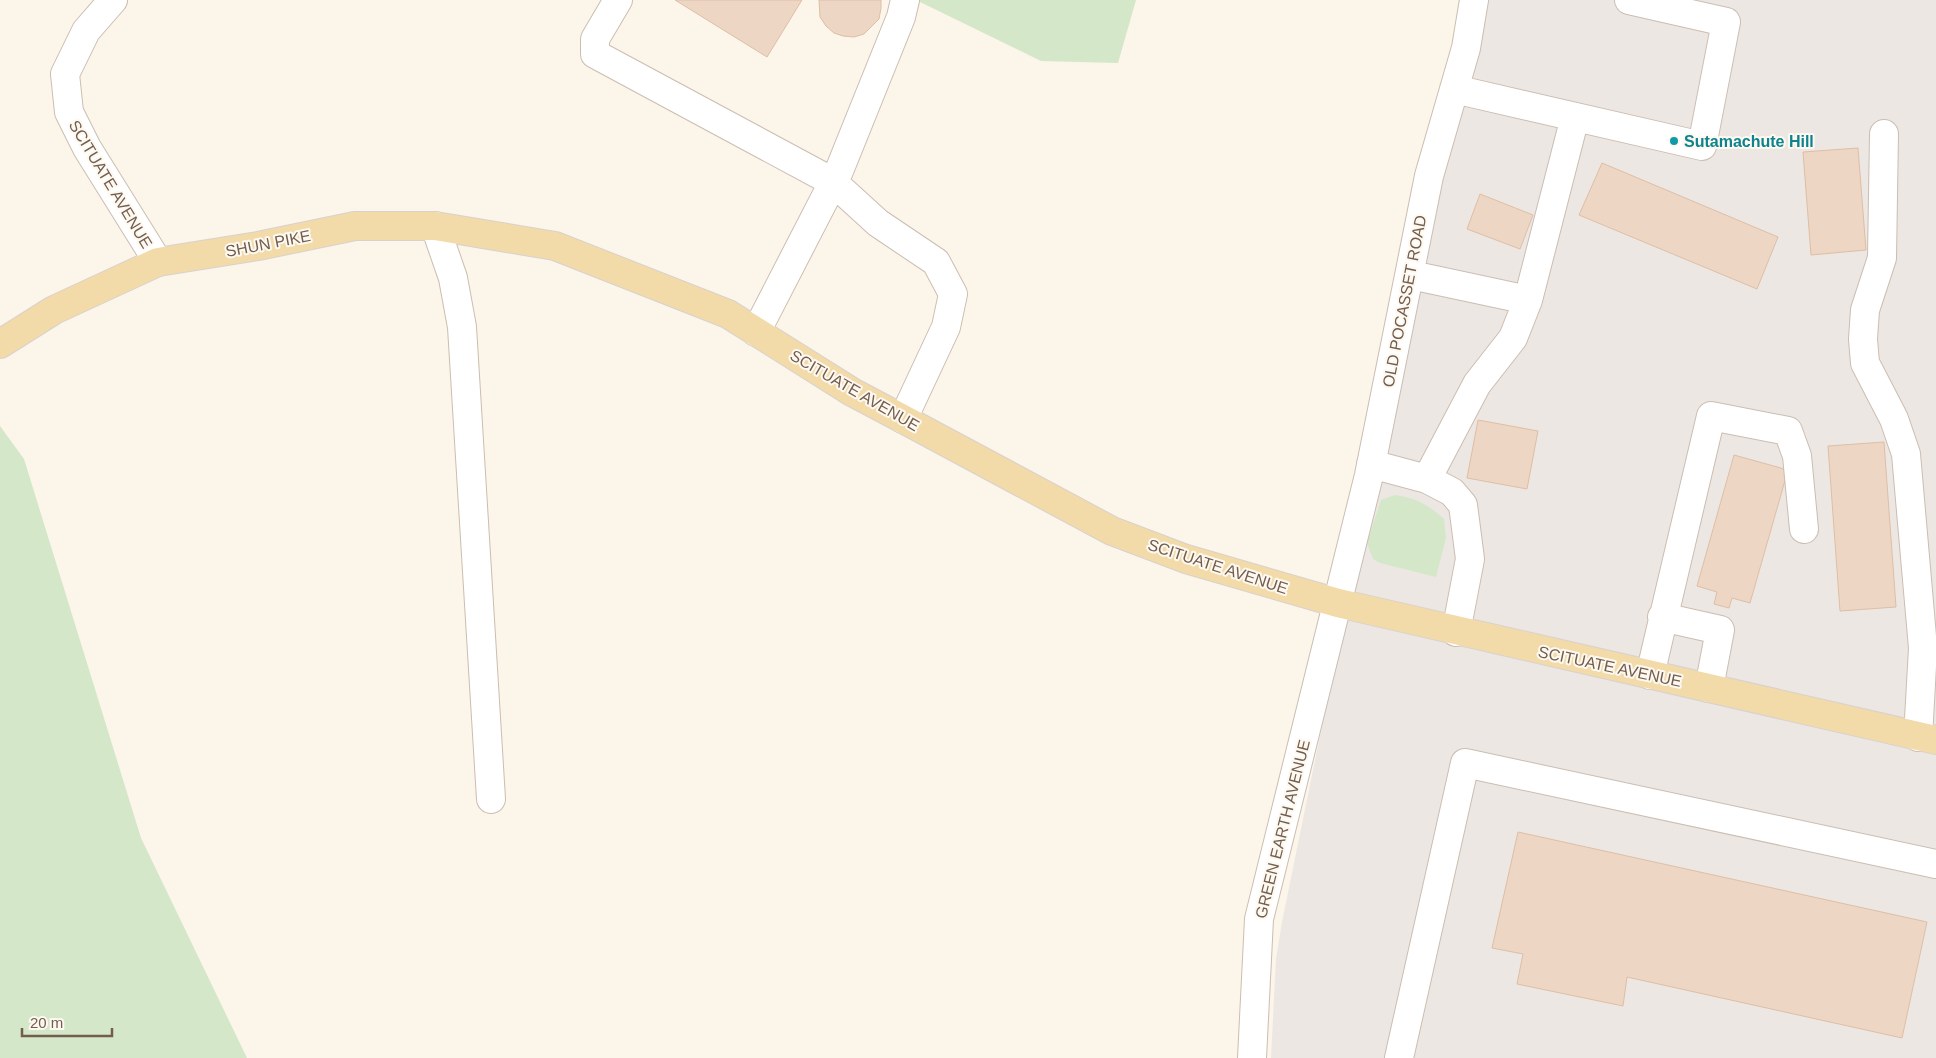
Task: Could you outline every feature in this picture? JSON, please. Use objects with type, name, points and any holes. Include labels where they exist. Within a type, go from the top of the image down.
[{"type":"main road","name":"SHUN PIKE","points":[[0,344],[54,310],[158,262],[258,246],[355,226],[435,226],[555,246]]},
{"type":"main road","name":"SCITUATE AVENUE","points":[[555,246],[728,314],[852,392],[1112,531],[1186,559],[1338,603],[1456,632],[1927,739]]},
{"type":"street","name":"SCITUATE AVENUE","points":[[113,0],[86,31],[65,74],[68,112],[87,148],[158,262]]},
{"type":"street","points":[[618,0],[595,39],[595,54],[833,182],[878,223],[936,262],[953,294],[946,327],[903,419]]},
{"type":"street","points":[[756,332],[833,182],[901,16],[905,0]]},
{"type":"street","name":"OLD POCASSET ROAD","points":[[1338,603],[1371,464],[1411,275],[1429,176],[1466,48],[1474,0]]},
{"type":"street","points":[[1454,89],[1702,146],[1726,22],[1629,0]]},
{"type":"street","points":[[1427,479],[1477,384],[1513,338],[1528,300],[1575,117]]},
{"type":"street","points":[[1884,134],[1882,258],[1864,310],[1863,339],[1865,363],[1894,419],[1906,454],[1923,648],[1927,739]]},
{"type":"street","points":[[435,226],[453,278],[462,327],[491,799]]},
{"type":"street","points":[[1411,275],[1528,300]]},
{"type":"street","points":[[1650,675],[1662,617],[1711,416],[1788,431],[1797,456],[1804,529]]},
{"type":"street","points":[[1371,464],[1427,479],[1452,492],[1463,505],[1470,559],[1456,632]]},
{"type":"street","name":"GREEN EARTH AVENUE","points":[[1252,1058],[1259,919],[1338,603]]},
{"type":"street","points":[[1662,617],[1720,630],[1708,688]]},
{"type":"street","points":[[1399,1058],[1464,763],[1936,864]]},
{"type":"shaded area","points":[[1474,0],[1936,0],[1936,1058],[1271,1058],[1276,959],[1282,922],[1380,442]]},
{"type":"green space","points":[[916,0],[1136,0],[1118,63],[1041,61]]},
{"type":"green space","points":[[0,426],[24,459],[141,838],[247,1058],[0,1058]]},
{"type":"green space","points":[[1395,495],[1422,503],[1444,519],[1446,538],[1436,577],[1380,563],[1373,559],[1367,543],[1381,500]]},
{"type":"building","points":[[675,0],[802,0],[767,57]]},
{"type":"building","points":[[819,0],[881,0],[879,19],[864,34],[854,37],[843,36],[834,33],[820,17]]},
{"type":"building","points":[[1858,148],[1866,250],[1811,255],[1803,152]]},
{"type":"building","points":[[1602,163],[1778,237],[1757,289],[1579,215]]},
{"type":"building","points":[[1480,194],[1533,215],[1520,249],[1467,229]]},
{"type":"building","points":[[1478,420],[1538,431],[1527,489],[1467,478]]},
{"type":"building","points":[[1884,442],[1896,607],[1840,611],[1828,446]]},
{"type":"building","points":[[1734,455],[1788,470],[1750,603],[1732,598],[1729,608],[1714,604],[1717,592],[1697,586]]},
{"type":"building","points":[[1518,832],[1927,922],[1902,1038],[1627,977],[1623,1006],[1517,984],[1523,954],[1492,948]]},
{"type":"place","name":"Sutamachute Hill","points":[[1674,141]]}]
